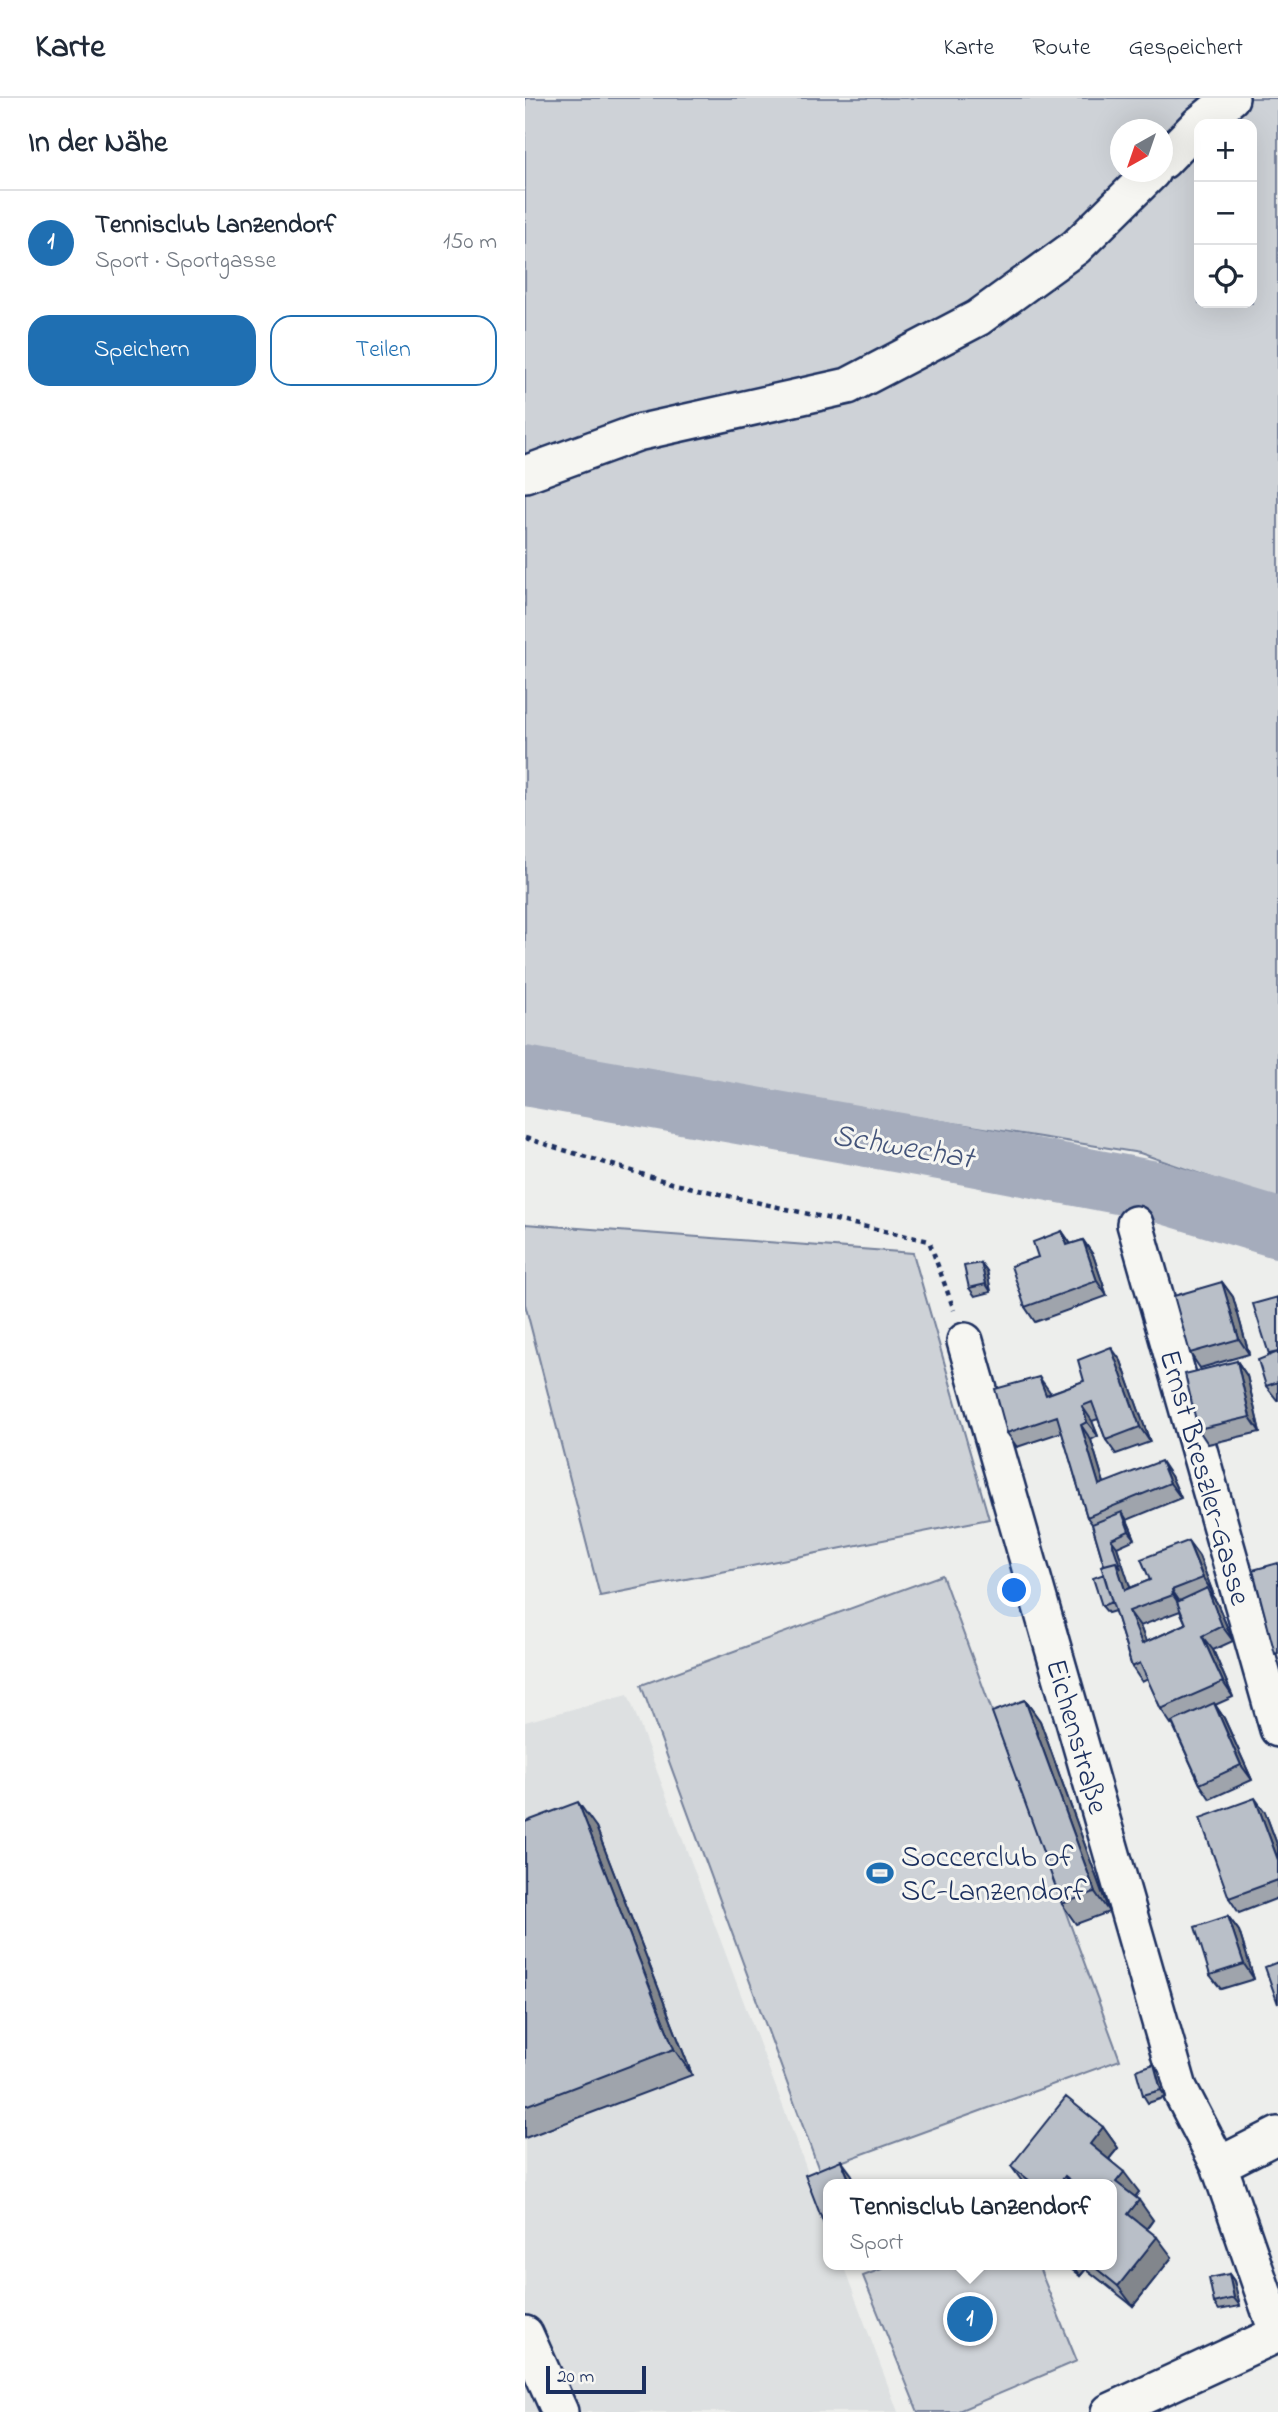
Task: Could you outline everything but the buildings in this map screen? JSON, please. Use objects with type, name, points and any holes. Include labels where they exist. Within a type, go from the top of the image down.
[{"type":"street","points":[[1205,119],[1231,98]]},
{"type":"street","points":[[1173,151],[1194,129]]},
{"type":"street","points":[[525,474],[637,433],[848,386],[978,318],[1076,247],[1142,182]]},
{"type":"street","name":"Ernst Breszler-Gasse","points":[[1135,1224],[1278,1729]]},
{"type":"street","name":"Eichenstraße","points":[[965,1341],[1179,2088],[1219,2165],[1278,2335]]},
{"type":"street","points":[[1219,2165],[1278,2134]]},
{"type":"street","points":[[525,2334],[560,2412]]},
{"type":"street","points":[[1109,2412],[1278,2335]]},
{"type":"path","points":[[525,1138],[671,1183],[929,1241],[965,1341]]},
{"type":"shaded area","points":[[525,98],[1278,98],[1278,1201],[1140,1153],[525,1054]]},
{"type":"shaded area","points":[[525,1224],[913,1253],[989,1519],[600,1596],[525,1304]]},
{"type":"shaded area","name":"Soccerclub of SC-Lanzendorf","points":[[942,1575],[1120,2060],[819,2170],[641,1685]]},
{"type":"shaded area","points":[[628,1694],[823,2213],[823,2270],[845,2270],[898,2412],[525,2412],[525,1722]]},
{"type":"shaded area","points":[[879,2270],[1040,2270],[1077,2361],[956,2412],[918,2412],[863,2276]]},
{"type":"waterway","name":"Schwechat","points":[[525,1076],[1155,1191],[1278,1228]]},
{"type":"place","name":"Soccerclub of SC-Lanzendorf","points":[[880,1873]]},
{"type":"place","name":"Tennisclub Lanzendorf","points":[[970,2319]]}]
